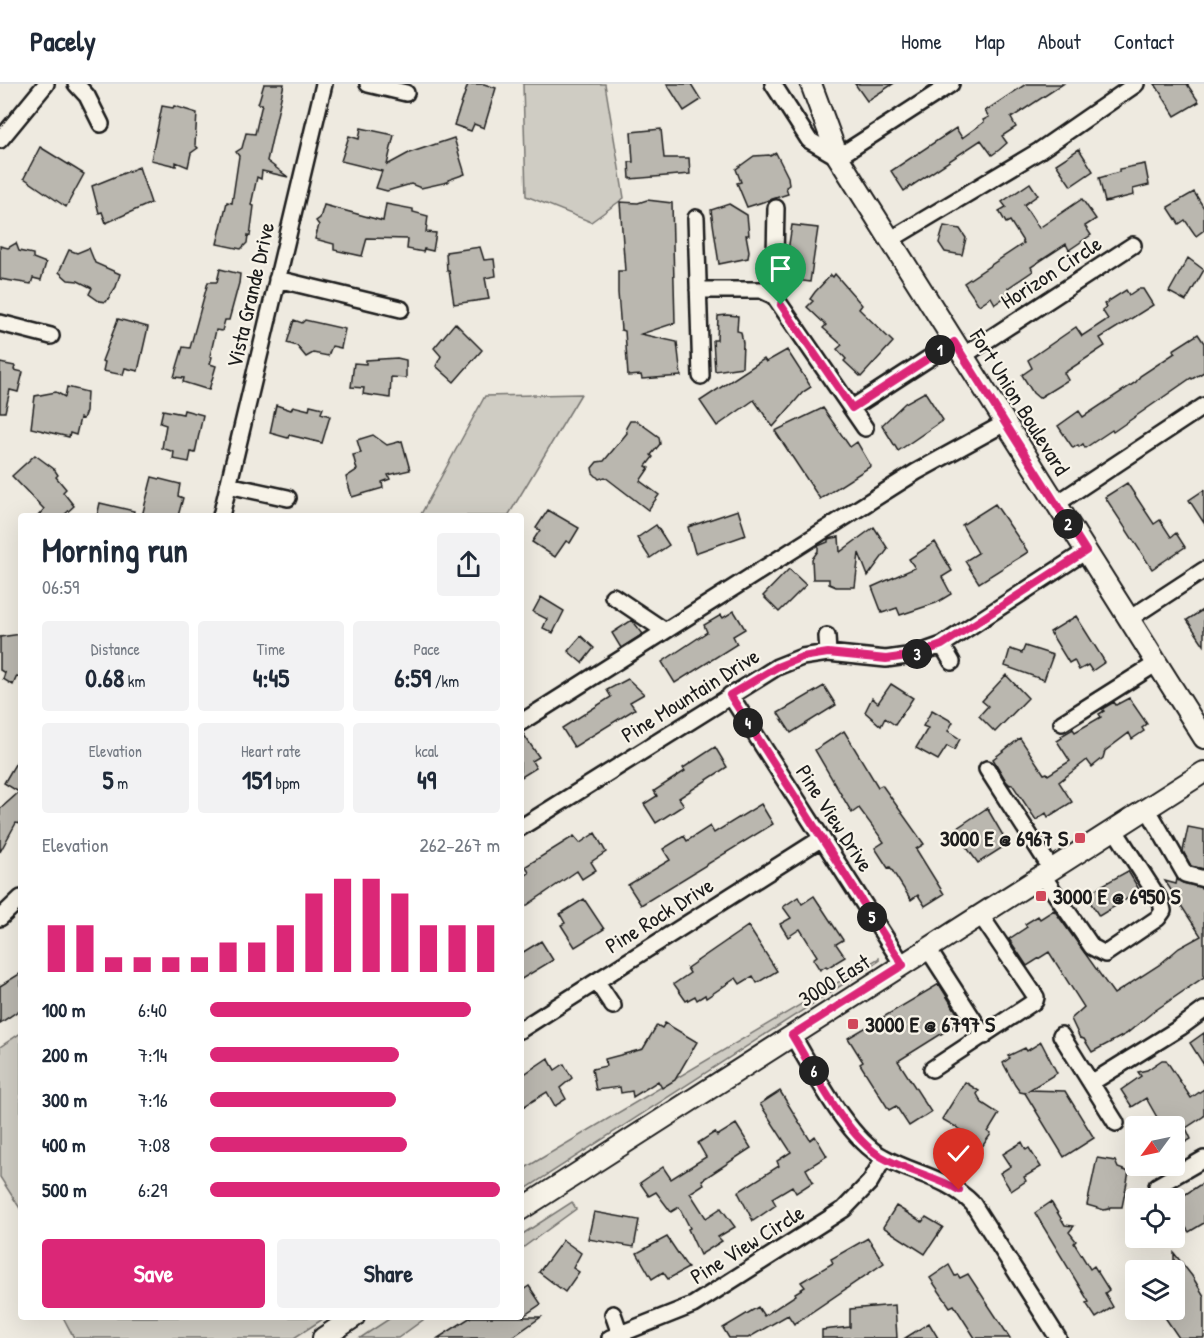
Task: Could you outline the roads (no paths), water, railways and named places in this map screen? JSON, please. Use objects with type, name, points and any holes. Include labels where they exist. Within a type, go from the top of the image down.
[{"type":"main road","name":"Fort Union Boulevard","points":[[811,84],[838,157],[1204,738]]},
{"type":"main road","name":"3000 East","points":[[524,1207],[1204,772]]},
{"type":"main road","points":[[323,1338],[350,1320]]},
{"type":"street","points":[[0,140],[46,84]]},
{"type":"street","points":[[76,84],[87,96],[101,124]]},
{"type":"street","name":"Vista Grande Drive","points":[[222,513],[324,84]]},
{"type":"street","points":[[368,84],[406,93]]},
{"type":"street","points":[[773,84],[809,140],[838,157],[951,84]]},
{"type":"street","points":[[890,240],[1039,152],[1136,84]]},
{"type":"street","points":[[768,292],[775,258],[776,208]]},
{"type":"street","points":[[696,218],[700,376]]},
{"type":"street","name":"Horizon Circle","points":[[852,408],[958,349],[1133,245]]},
{"type":"street","points":[[277,279],[401,309]]},
{"type":"street","points":[[698,291],[754,289],[768,292],[781,305],[865,428]]},
{"type":"street","points":[[0,323],[51,336]]},
{"type":"street","points":[[1056,504],[1204,406]]},
{"type":"street","points":[[524,720],[916,472],[1005,423]]},
{"type":"street","points":[[228,485],[288,498]]},
{"type":"street","name":"Pine Mountain Drive","points":[[524,825],[777,667],[802,657],[828,653],[886,659],[914,655],[942,645],[1086,551]]},
{"type":"street","points":[[1129,619],[1204,570]]},
{"type":"street","points":[[613,596],[665,631]]},
{"type":"street","points":[[827,636],[828,653]]},
{"type":"street","points":[[942,645],[952,662]]},
{"type":"street","points":[[1062,723],[1156,663]]},
{"type":"street","name":"Pine View Drive","points":[[730,695],[903,965]]},
{"type":"street","points":[[987,769],[1092,947],[1105,954],[1158,918],[1164,911],[1161,902],[1114,830]]},
{"type":"street","points":[[1147,808],[1185,874],[1204,879]]},
{"type":"street","name":"Pine Rock Drive","points":[[524,1028],[822,838]]},
{"type":"street","points":[[0,918],[18,901]]},
{"type":"street","points":[[932,1069],[1033,1005],[1036,997],[981,915]]},
{"type":"street","points":[[928,949],[984,1036]]},
{"type":"street","points":[[597,982],[613,1006]]},
{"type":"street","points":[[1091,1083],[1204,1010]]},
{"type":"street","points":[[792,1035],[852,1129],[865,1145],[884,1158],[959,1190],[973,1204],[1058,1338]]},
{"type":"street","points":[[1060,1035],[1116,1123]]},
{"type":"street","name":"Pine View Circle","points":[[615,1336],[693,1305],[844,1209],[870,1182],[884,1158]]},
{"type":"street","points":[[1157,1186],[1204,1159]]},
{"type":"street","points":[[613,1314],[615,1336]]},
{"type":"place","name":"3000 E @ 6967 S","points":[[1080,838]]},
{"type":"place","name":"3000 E @ 6950 S","points":[[1041,896]]},
{"type":"place","name":"3000 E @ 6797 S","points":[[853,1024]]}]
